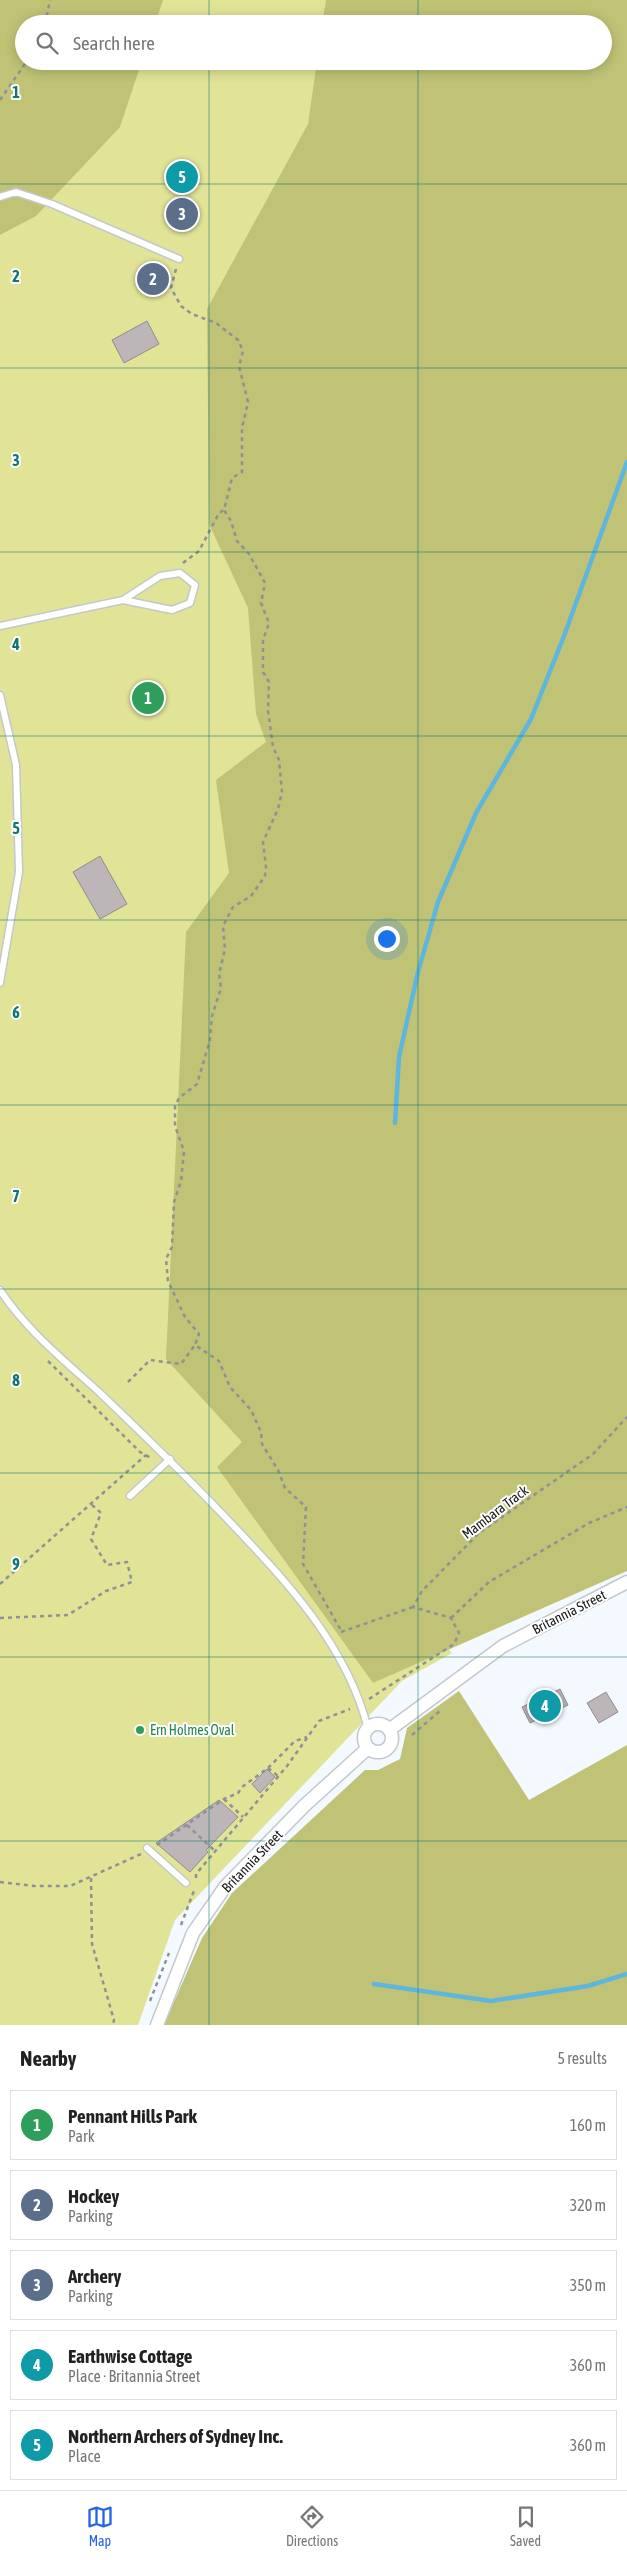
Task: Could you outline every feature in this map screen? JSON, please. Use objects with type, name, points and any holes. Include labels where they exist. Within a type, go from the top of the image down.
[{"type":"street","name":"Britannia Street","points":[[389,1730],[503,1646],[627,1582]]},
{"type":"street","points":[[376,1724],[389,1730],[392,1740],[387,1749],[377,1752],[368,1748],[364,1738],[368,1728],[376,1724]]},
{"type":"street","name":"Britannia Street","points":[[158,2025],[193,1933],[225,1887],[304,1806],[368,1748]]},
{"type":"lane","points":[[0,197],[16,192],[52,204],[179,259]]},
{"type":"lane","points":[[0,626],[123,600],[160,576],[180,573],[195,585],[190,603],[172,610],[123,600]]},
{"type":"lane","points":[[0,695],[16,765],[19,872],[0,983]]},
{"type":"lane","points":[[0,1290],[42,1339],[170,1459],[288,1583],[326,1637],[362,1704],[368,1728]]},
{"type":"lane","points":[[130,1496],[170,1459]]},
{"type":"lane","points":[[148,1849],[186,1883]]},
{"type":"path","points":[[47,15],[50,0]]},
{"type":"path","points":[[0,100],[21,70]]},
{"type":"path","points":[[168,575],[199,550],[218,514],[224,510],[232,478],[242,472],[242,428],[248,402],[239,366],[243,350],[238,340],[216,323],[192,314],[181,306],[171,288],[179,259]]},
{"type":"path","points":[[128,1382],[150,1360],[181,1364],[195,1345],[199,1334],[185,1317],[168,1281],[166,1259],[172,1247],[174,1202],[181,1181],[184,1151],[174,1126],[174,1106],[179,1098],[197,1084],[210,1040],[212,1016],[221,988],[219,974],[226,949],[223,926],[233,907],[251,896],[264,876],[266,867],[263,842],[278,809],[282,792],[279,760],[273,747],[268,712],[269,682],[263,672],[263,640],[269,623],[261,603],[265,583],[249,554],[237,542],[231,521],[224,510]]},
{"type":"path","points":[[195,1345],[219,1361],[230,1386],[251,1410],[261,1432],[262,1444],[278,1470],[285,1488],[306,1507],[303,1564],[342,1632]]},
{"type":"path","points":[[42,1355],[67,1382],[146,1455],[162,1466]]},
{"type":"path","name":"Mambara Track","points":[[413,1607],[422,1591],[479,1534],[593,1454],[627,1417]]},
{"type":"path","points":[[0,1584],[146,1455]]},
{"type":"path","points":[[0,1618],[68,1615],[106,1591],[132,1582],[127,1562],[107,1565],[91,1539],[101,1513],[91,1504]]},
{"type":"path","points":[[451,1618],[489,1582],[589,1523],[627,1508]]},
{"type":"path","points":[[178,1931],[195,1893],[196,1874],[278,1776],[319,1721],[362,1704],[454,1644],[459,1633],[451,1618],[413,1607],[326,1637]]},
{"type":"path","points":[[347,1701],[350,1709]]},
{"type":"path","points":[[412,1735],[447,1704]]},
{"type":"path","points":[[0,1882],[34,1886],[70,1886],[91,1878],[148,1849],[238,1793],[242,1787],[268,1768],[295,1741],[308,1737]]},
{"type":"path","points":[[268,1768],[278,1776]]},
{"type":"path","points":[[224,1800],[244,1817]]},
{"type":"path","points":[[187,1825],[215,1851]]},
{"type":"path","points":[[91,1878],[92,1944],[114,2020],[113,2025]]},
{"type":"path","points":[[148,2009],[171,1949]]},
{"type":"green space","points":[[0,0],[163,0],[158,15],[15,15],[15,70],[139,70],[120,127],[36,216],[0,235]]},
{"type":"green space","points":[[5,0],[380,0],[378,15],[15,15],[15,70],[372,70],[413,1607],[452,1653],[402,1681],[175,1920],[138,2025],[0,2025],[0,44]]},
{"type":"green space","points":[[326,0],[627,0],[627,1571],[373,1683],[217,1467],[242,1442],[166,1359],[186,932],[229,873],[216,780],[266,742],[256,714],[248,608],[209,524],[207,309],[308,124],[316,70],[612,70],[612,15],[324,15]]},
{"type":"green space","points":[[459,1691],[529,1800],[627,1745],[627,2025],[164,2025],[202,1938],[232,1893],[365,1770],[378,1770],[400,1759],[407,1728]]},
{"type":"building","points":[[174,163],[195,169],[190,190],[169,185]]},
{"type":"building","points":[[147,321],[159,344],[124,363],[112,340]]},
{"type":"building","points":[[100,856],[127,904],[100,919],[73,872]]},
{"type":"building","points":[[560,1689],[568,1705],[530,1723],[522,1707]]},
{"type":"building","points":[[606,1692],[618,1712],[599,1723],[587,1703]]},
{"type":"building","points":[[267,1769],[275,1777],[260,1793],[252,1784]]},
{"type":"building","points":[[219,1800],[238,1817],[206,1850],[208,1852],[190,1872],[156,1843]]},
{"type":"waterway","points":[[395,1123],[399,1057],[418,972],[438,902],[476,813],[531,719],[564,636],[627,462]]},
{"type":"waterway","points":[[374,1984],[491,2001],[588,1986],[627,1974]]},
{"type":"place","name":"Northern Archers of Sydney Inc.","points":[[182,177]]},
{"type":"place","name":"Archery","points":[[182,214]]},
{"type":"place","name":"Hockey","points":[[153,279]]},
{"type":"place","name":"Pennant Hills Park","points":[[148,698]]},
{"type":"place","name":"Earthwise Cottage","points":[[545,1706]]},
{"type":"place","name":"Ern Holmes Oval","points":[[140,1730]]}]
